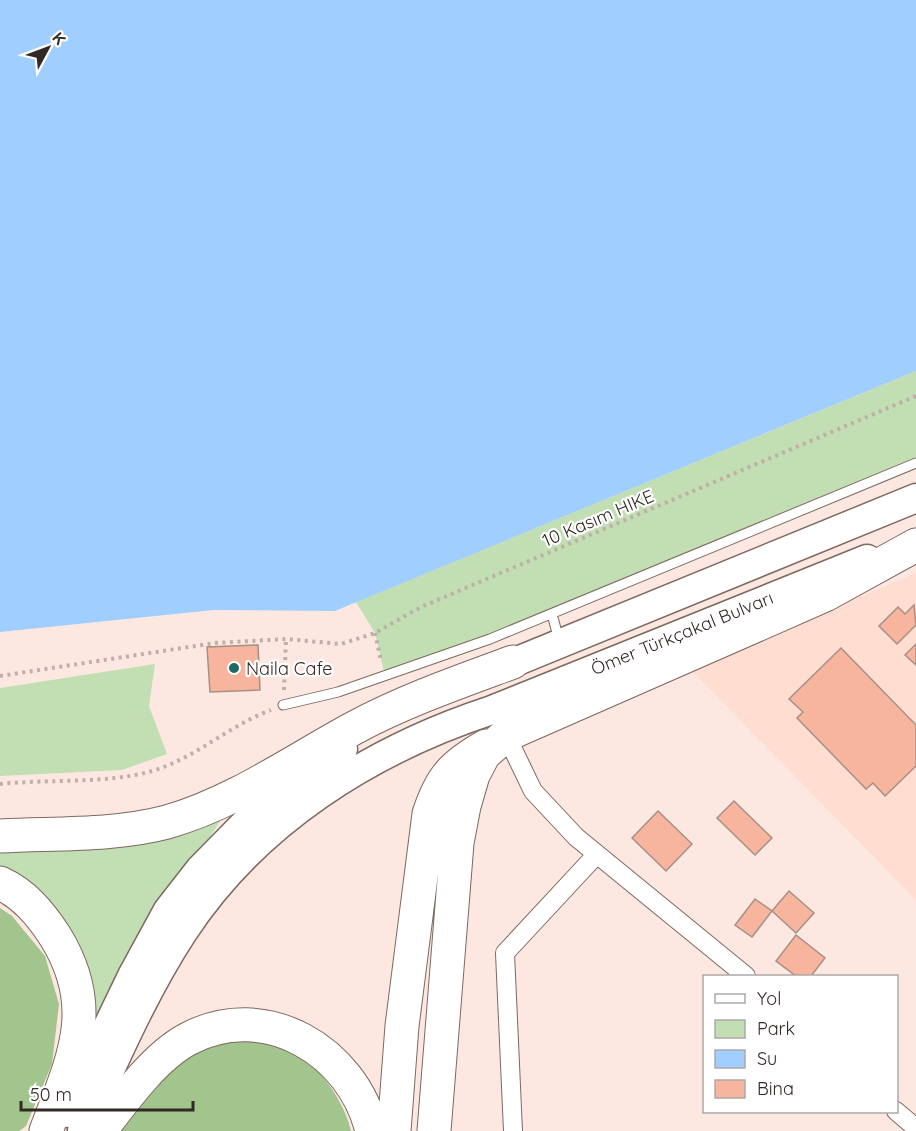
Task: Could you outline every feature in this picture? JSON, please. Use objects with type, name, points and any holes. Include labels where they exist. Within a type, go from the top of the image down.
[{"type":"highway","points":[[394,1131],[402,1026],[429,814],[437,787],[458,762],[507,735],[825,595],[916,545]]},
{"type":"highway","points":[[0,836],[103,832],[167,822],[238,793],[356,727],[422,697],[513,662]]},
{"type":"highway","points":[[434,1131],[457,843],[464,806],[484,754],[507,735]]},
{"type":"highway","points":[[0,883],[17,891],[43,918],[62,947],[76,981],[80,1017],[78,1038],[46,1131]]},
{"type":"highway","points":[[100,1131],[130,1091],[167,1055],[188,1039],[211,1030],[255,1026],[288,1033],[314,1045],[335,1061],[360,1097],[372,1131]]},
{"type":"main road","name":"Ömer Türkçakal Bulvarı","points":[[58,1131],[132,976],[168,910],[226,840],[259,809],[373,729],[513,662],[916,498]]},
{"type":"main road","name":"Ömer Türkçakal Bulvarı","points":[[82,1131],[163,966],[183,931],[208,898],[255,847],[290,815],[370,761],[447,724],[492,710],[916,539]]},
{"type":"street","points":[[507,735],[533,791],[551,813],[597,854],[745,975]]},
{"type":"street","points":[[513,1131],[505,952],[597,854]]},
{"type":"street","points":[[898,1112],[916,1128]]},
{"type":"lane","points":[[283,705],[338,692],[552,614],[916,463]]},
{"type":"lane","points":[[552,614],[560,643]]},
{"type":"path","name":"10 Kasım HIKE","points":[[0,676],[214,643],[286,639],[340,644],[375,633],[421,607],[916,396]]},
{"type":"path","points":[[375,633],[385,676]]},
{"type":"path","points":[[0,784],[123,777],[151,772],[184,759],[242,723],[283,705],[286,639]]},
{"type":"shaded area","points":[[916,573],[916,900],[689,668]]},
{"type":"green space","points":[[916,371],[916,463],[552,614],[385,676],[375,633],[356,602]]},
{"type":"green space","points":[[155,664],[149,706],[167,754],[122,770],[0,776],[0,688]]},
{"type":"green space","points":[[224,815],[95,1016],[88,982],[0,869],[0,845]]},
{"type":"green space","points":[[0,908],[12,916],[45,956],[59,1004],[52,1064],[26,1126],[19,1131],[0,1131]]},
{"type":"green space","points":[[215,1039],[265,1040],[280,1043],[303,1056],[325,1079],[334,1093],[348,1119],[351,1131],[120,1131],[165,1075],[187,1054]]},
{"type":"water","points":[[0,0],[916,0],[916,371],[335,611],[214,610],[0,632]]},
{"type":"building","points":[[914,605],[916,625],[897,644],[879,626],[898,607],[905,614]]},
{"type":"building","points":[[916,644],[916,665],[905,655]]},
{"type":"building","name":"Naila Cafe","points":[[258,645],[260,690],[210,692],[207,647]]},
{"type":"building","points":[[841,648],[916,725],[916,766],[885,796],[873,783],[866,789],[797,718],[803,712],[789,699]]},
{"type":"building","points":[[734,801],[772,838],[755,855],[717,818]]},
{"type":"building","points":[[658,811],[692,844],[666,871],[632,838]]},
{"type":"building","points":[[789,891],[814,913],[796,933],[772,911]]},
{"type":"building","points":[[755,899],[772,911],[752,937],[735,925]]},
{"type":"building","points":[[796,935],[825,958],[812,975],[795,975],[776,961]]},
{"type":"place","name":"Naila Cafe","points":[[234,668]]}]
